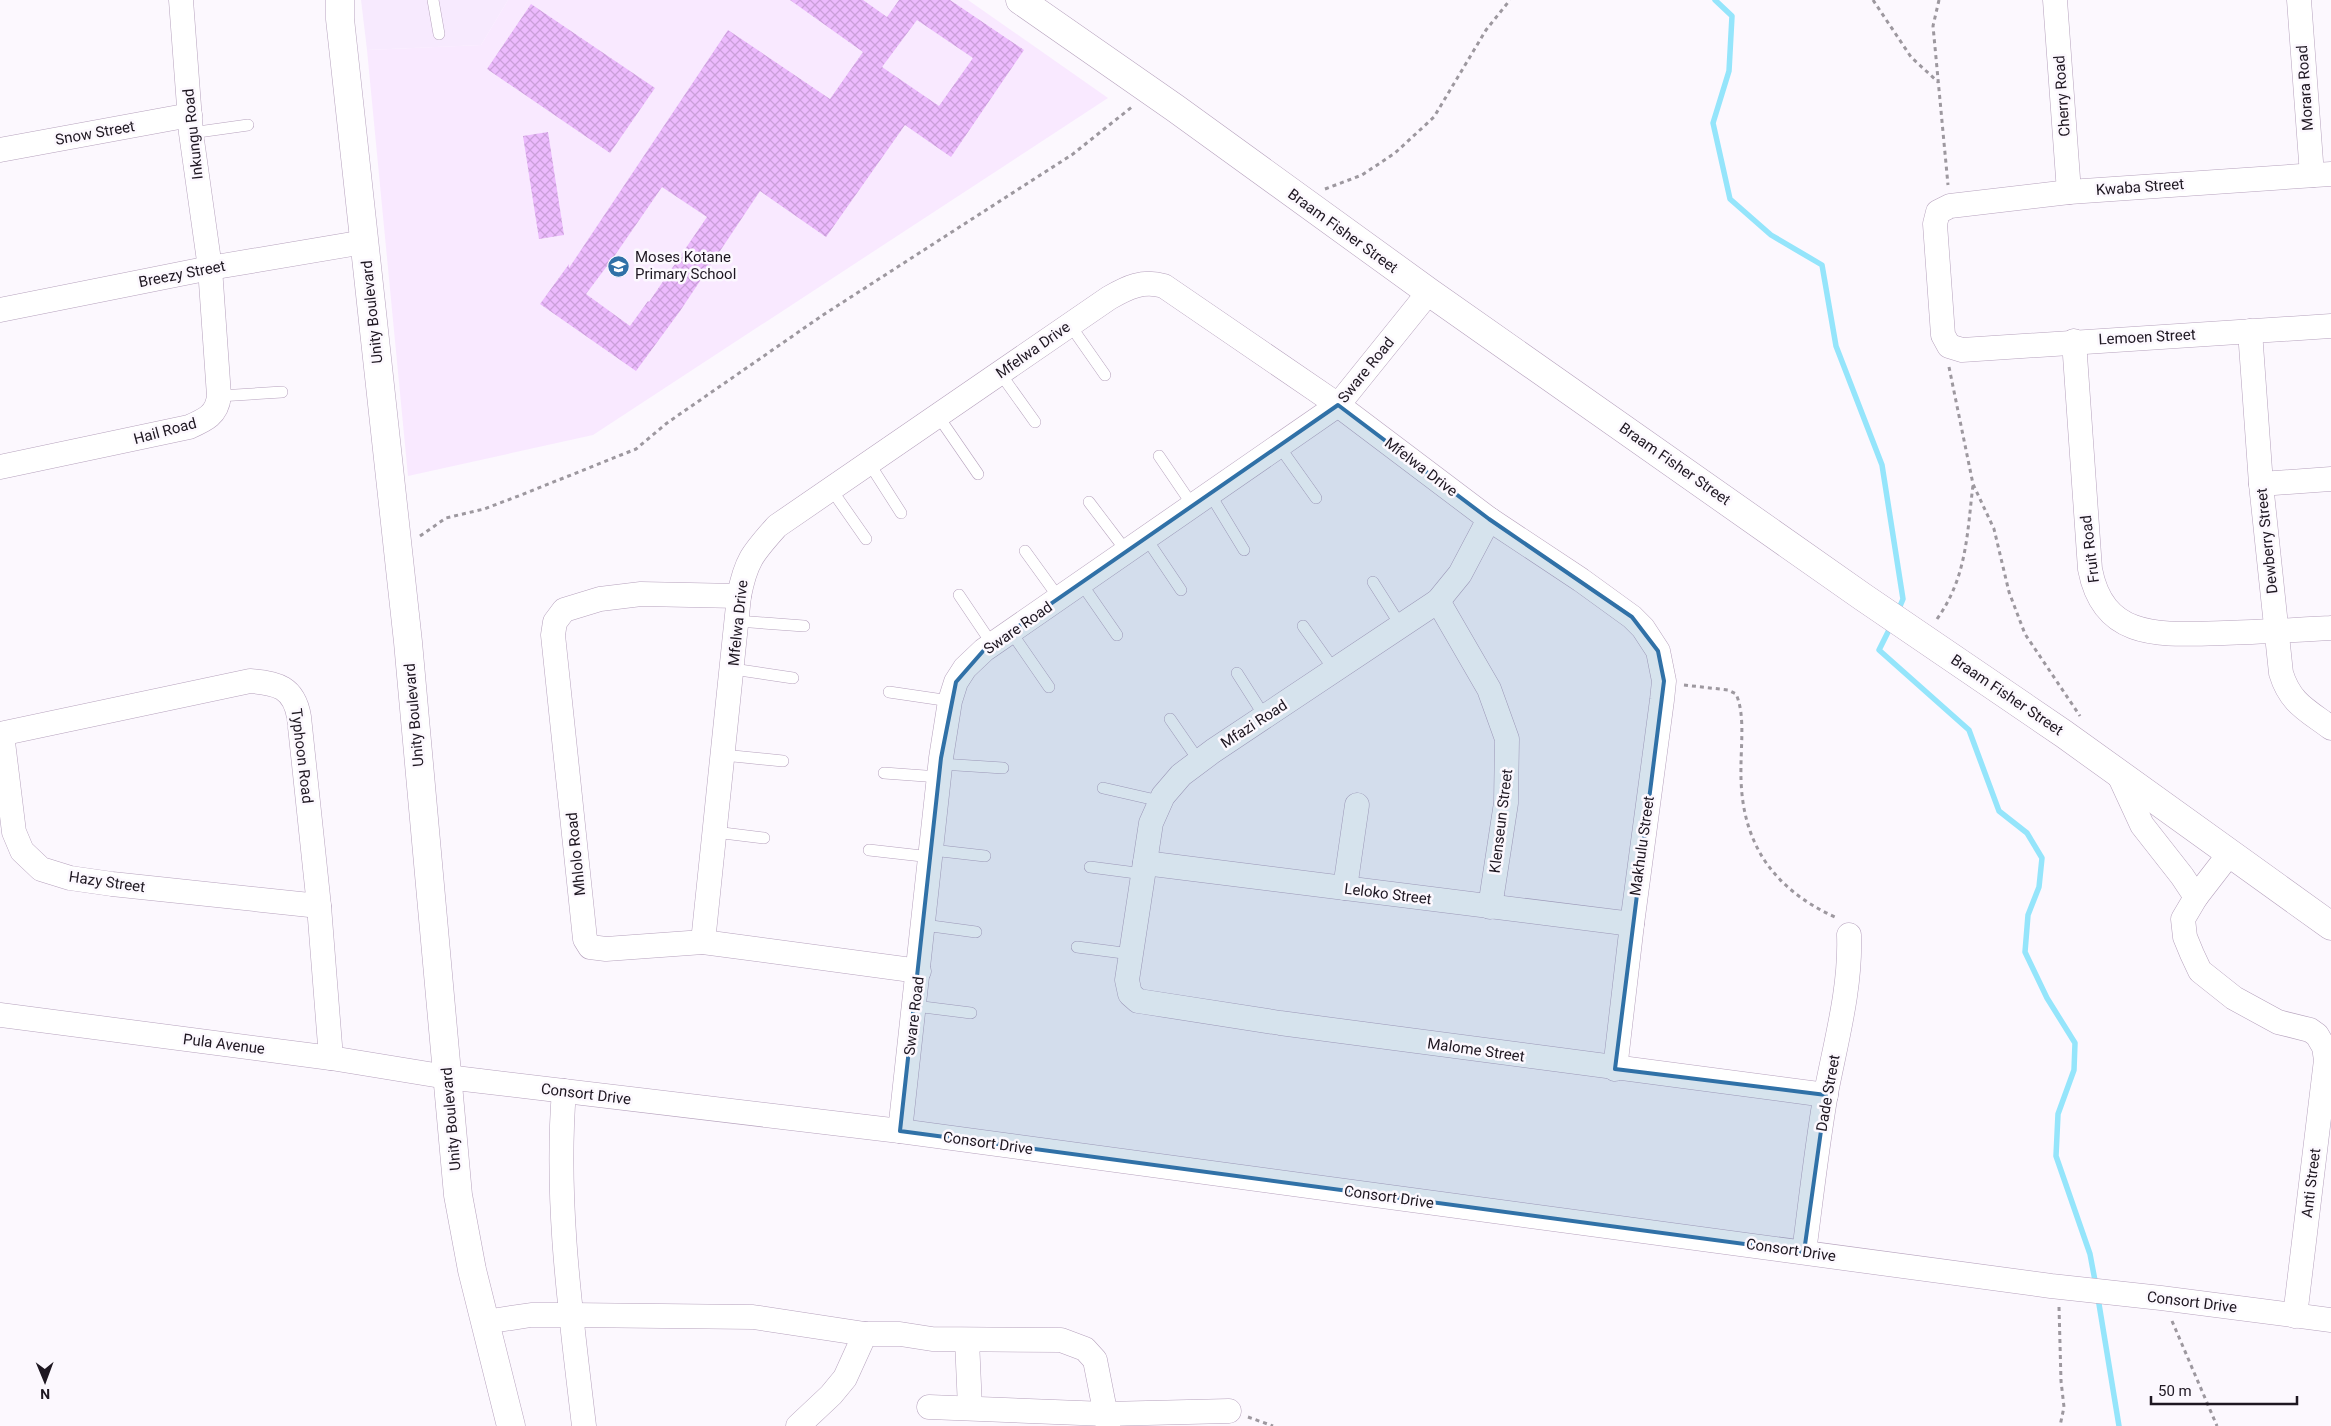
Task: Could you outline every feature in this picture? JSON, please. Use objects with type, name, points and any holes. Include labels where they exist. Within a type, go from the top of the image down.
[{"type":"street","name":"Inkungu Road","points":[[181,0],[191,124],[210,268]]},
{"type":"street","name":"Unity Boulevard","points":[[340,0],[340,19],[398,549],[463,1230],[512,1426]]},
{"type":"street","name":"Braam Fisher Street","points":[[1020,0],[1429,292],[1863,597],[2064,734],[2331,926]]},
{"type":"street","name":"Cherry Road","points":[[2055,0],[2069,192]]},
{"type":"street","name":"Morara Road","points":[[2299,0],[2321,174]]},
{"type":"street","name":"Snow Street","points":[[0,150],[191,124]]},
{"type":"street","name":"Kwaba Street","points":[[1950,206],[2069,192],[2321,174]]},
{"type":"street","points":[[1950,206],[1938,212],[1935,224],[1943,335],[1956,348]]},
{"type":"street","name":"Breezy Street","points":[[0,310],[210,268],[364,242]]},
{"type":"street","points":[[210,268],[219,396]]},
{"type":"street","name":"Mfelwa Drive","points":[[703,942],[739,596],[744,569],[756,550],[777,526],[1070,325],[1126,288],[1136,284],[1152,283],[1164,286],[1338,405],[1489,519],[1581,580],[1632,617],[1643,628]]},
{"type":"street","name":"Sware Road","points":[[900,1130],[940,771],[950,702],[956,682],[965,668],[1002,638],[1338,405],[1429,292]]},
{"type":"street","name":"Lemoen Street","points":[[1956,348],[2331,326]]},
{"type":"street","name":"Dewberry Street","points":[[2250,331],[2261,484],[2281,673],[2289,694],[2331,728]]},
{"type":"street","name":"Fruit Road","points":[[2074,341],[2090,569],[2098,599],[2117,618],[2131,626],[2163,634],[2276,632],[2331,628]]},
{"type":"street","name":"Hail Road","points":[[0,467],[189,427],[212,415],[218,407],[219,396]]},
{"type":"street","points":[[2261,484],[2331,479]]},
{"type":"street","name":"Mfazi Road","points":[[1130,994],[1127,980],[1151,823],[1160,801],[1181,775],[1199,761],[1438,602],[1460,574],[1489,519]]},
{"type":"street","name":"Mhlolo Road","points":[[739,596],[641,594],[600,599],[564,610],[558,615],[554,628],[585,939],[590,946],[600,948],[703,942],[919,970]]},
{"type":"street","name":"Klenseun Street","points":[[1438,602],[1488,689],[1508,739],[1506,803],[1490,907]]},
{"type":"street","name":"Makhulu Street","points":[[1615,1069],[1664,681],[1658,651],[1643,628]]},
{"type":"street","name":"Typhoon Road","points":[[1,734],[250,681],[282,687],[295,699],[299,717],[319,906],[331,1058]]},
{"type":"street","name":"Hazy Street","points":[[1,734],[14,832],[22,851],[41,869],[70,878],[104,883],[319,906]]},
{"type":"street","points":[[2118,773],[2142,825],[2196,897]]},
{"type":"street","points":[[1345,888],[1357,805]]},
{"type":"street","name":"Anti Street","points":[[2230,853],[2196,897],[2183,919],[2185,937],[2200,971],[2234,998],[2278,1022],[2310,1030],[2317,1035],[2324,1046],[2326,1071],[2323,1161],[2295,1316]]},
{"type":"street","name":"Leloko Street","points":[[1144,869],[1345,888],[1632,924]]},
{"type":"street","name":"Dade Street","points":[[1804,1252],[1826,1095],[1845,990],[1849,935]]},
{"type":"street","name":"Malome Street","points":[[1130,994],[1138,1001],[1174,1007],[1615,1069],[1826,1095]]},
{"type":"street","name":"Pula Avenue","points":[[0,1015],[331,1058],[447,1077]]},
{"type":"street","name":"Consort Drive","points":[[447,1077],[900,1130],[2050,1286],[2331,1320]]},
{"type":"street","points":[[564,1091],[560,1158],[564,1236],[584,1426]]},
{"type":"street","points":[[485,1322],[531,1315],[753,1317],[865,1334],[900,1334],[932,1339],[1055,1339],[1077,1344],[1091,1355],[1097,1365],[1107,1420]]},
{"type":"street","points":[[798,1426],[832,1395],[845,1378],[865,1334]]},
{"type":"street","points":[[967,1340],[970,1408]]},
{"type":"street","points":[[929,1407],[970,1408],[1107,1420],[1229,1411]]},
{"type":"lane","points":[[433,0],[439,34]]},
{"type":"lane","points":[[191,124],[248,125]]},
{"type":"lane","points":[[1070,325],[1106,375]]},
{"type":"lane","points":[[1000,373],[1035,422]]},
{"type":"lane","points":[[219,396],[282,392]]},
{"type":"lane","points":[[938,416],[978,474]]},
{"type":"lane","points":[[1279,446],[1316,498]]},
{"type":"lane","points":[[1159,456],[1201,500],[1244,550]]},
{"type":"lane","points":[[869,463],[901,513]]},
{"type":"lane","points":[[831,489],[866,539]]},
{"type":"lane","points":[[1089,502],[1181,590]]},
{"type":"lane","points":[[1025,552],[1059,598]]},
{"type":"lane","points":[[1373,582],[1401,626]]},
{"type":"lane","points":[[1081,583],[1117,635]]},
{"type":"lane","points":[[959,595],[1049,688]]},
{"type":"lane","points":[[737,620],[804,626]]},
{"type":"lane","points":[[1303,626],[1334,671]]},
{"type":"lane","points":[[732,669],[793,678]]},
{"type":"lane","points":[[1237,673],[1265,717]]},
{"type":"lane","points":[[889,692],[950,702]]},
{"type":"lane","points":[[1170,719],[1199,761]]},
{"type":"lane","points":[[723,755],[783,761]]},
{"type":"lane","points":[[884,773],[1003,768]]},
{"type":"lane","points":[[1103,788],[1160,801]]},
{"type":"lane","points":[[715,832],[764,838]]},
{"type":"lane","points":[[869,850],[985,856]]},
{"type":"lane","points":[[1090,867],[1144,869]]},
{"type":"lane","points":[[924,925],[976,932]]},
{"type":"lane","points":[[1077,947],[1131,954]]},
{"type":"lane","points":[[915,1006],[971,1013]]},
{"type":"path","points":[[1300,200],[1362,175],[1395,153],[1434,117],[1486,30],[1510,0]]},
{"type":"path","points":[[1873,0],[1911,57],[1938,83]]},
{"type":"path","points":[[1939,0],[1933,26],[1950,206]]},
{"type":"path","points":[[398,549],[446,518],[484,509],[636,449],[667,423],[822,315],[1073,154],[1151,92]]},
{"type":"path","points":[[1956,348],[1949,374],[1973,484],[1994,529],[2009,592],[2025,634],[2061,684],[2084,722]]},
{"type":"path","points":[[1924,639],[1958,583],[1964,555],[1973,484]]},
{"type":"path","points":[[1664,681],[1736,694],[1739,706],[1743,803],[1754,844],[1779,879],[1810,903],[1837,918],[1844,924],[1849,935]]},
{"type":"path","points":[[2050,1286],[2060,1310],[2061,1381],[2064,1408],[2060,1426]]},
{"type":"path","points":[[2161,1298],[2200,1382],[2217,1426]]},
{"type":"path","points":[[1229,1411],[1273,1426]]},
{"type":"highlighted area","points":[[1338,405],[1489,519],[1632,617],[1658,651],[1664,681],[1615,1069],[1826,1095],[1804,1252],[900,1131],[941,758],[956,682],[984,650]]},
{"type":"shaded area","points":[[361,0],[508,0],[481,45],[367,50]]},
{"type":"shaded area","name":"Moses Kotane Primary School","points":[[508,0],[968,0],[1108,98],[593,435],[408,476],[367,50],[481,45]]},
{"type":"building","points":[[790,0],[863,0],[887,17],[899,0],[950,0],[1024,50],[951,157],[905,125],[826,237],[760,191],[680,311],[636,371],[540,304],[569,264],[569,268],[728,30],[830,99],[863,52]],"holes":[[[917,20],[973,58],[939,106],[882,67]],[[662,187],[707,217],[649,302],[630,326],[586,294]]]},
{"type":"building","points":[[531,4],[655,88],[610,153],[487,69]]},
{"type":"building","points":[[548,132],[564,235],[539,239],[523,136]]},
{"type":"waterway","points":[[1715,0],[1732,16],[1729,71],[1713,123],[1730,199],[1771,235],[1822,265],[1836,346],[1882,465],[1903,599],[1898,611]]},
{"type":"waterway","points":[[1891,626],[1879,650],[1969,730],[1999,811],[2027,833],[2042,858],[2039,887],[2028,915],[2025,952],[2047,998],[2075,1043],[2074,1070],[2058,1114],[2056,1156],[2090,1254],[2096,1286]]},
{"type":"waterway","points":[[2098,1298],[2119,1426]]},
{"type":"place","name":"Moses Kotane Primary School","points":[[619,266]]}]
